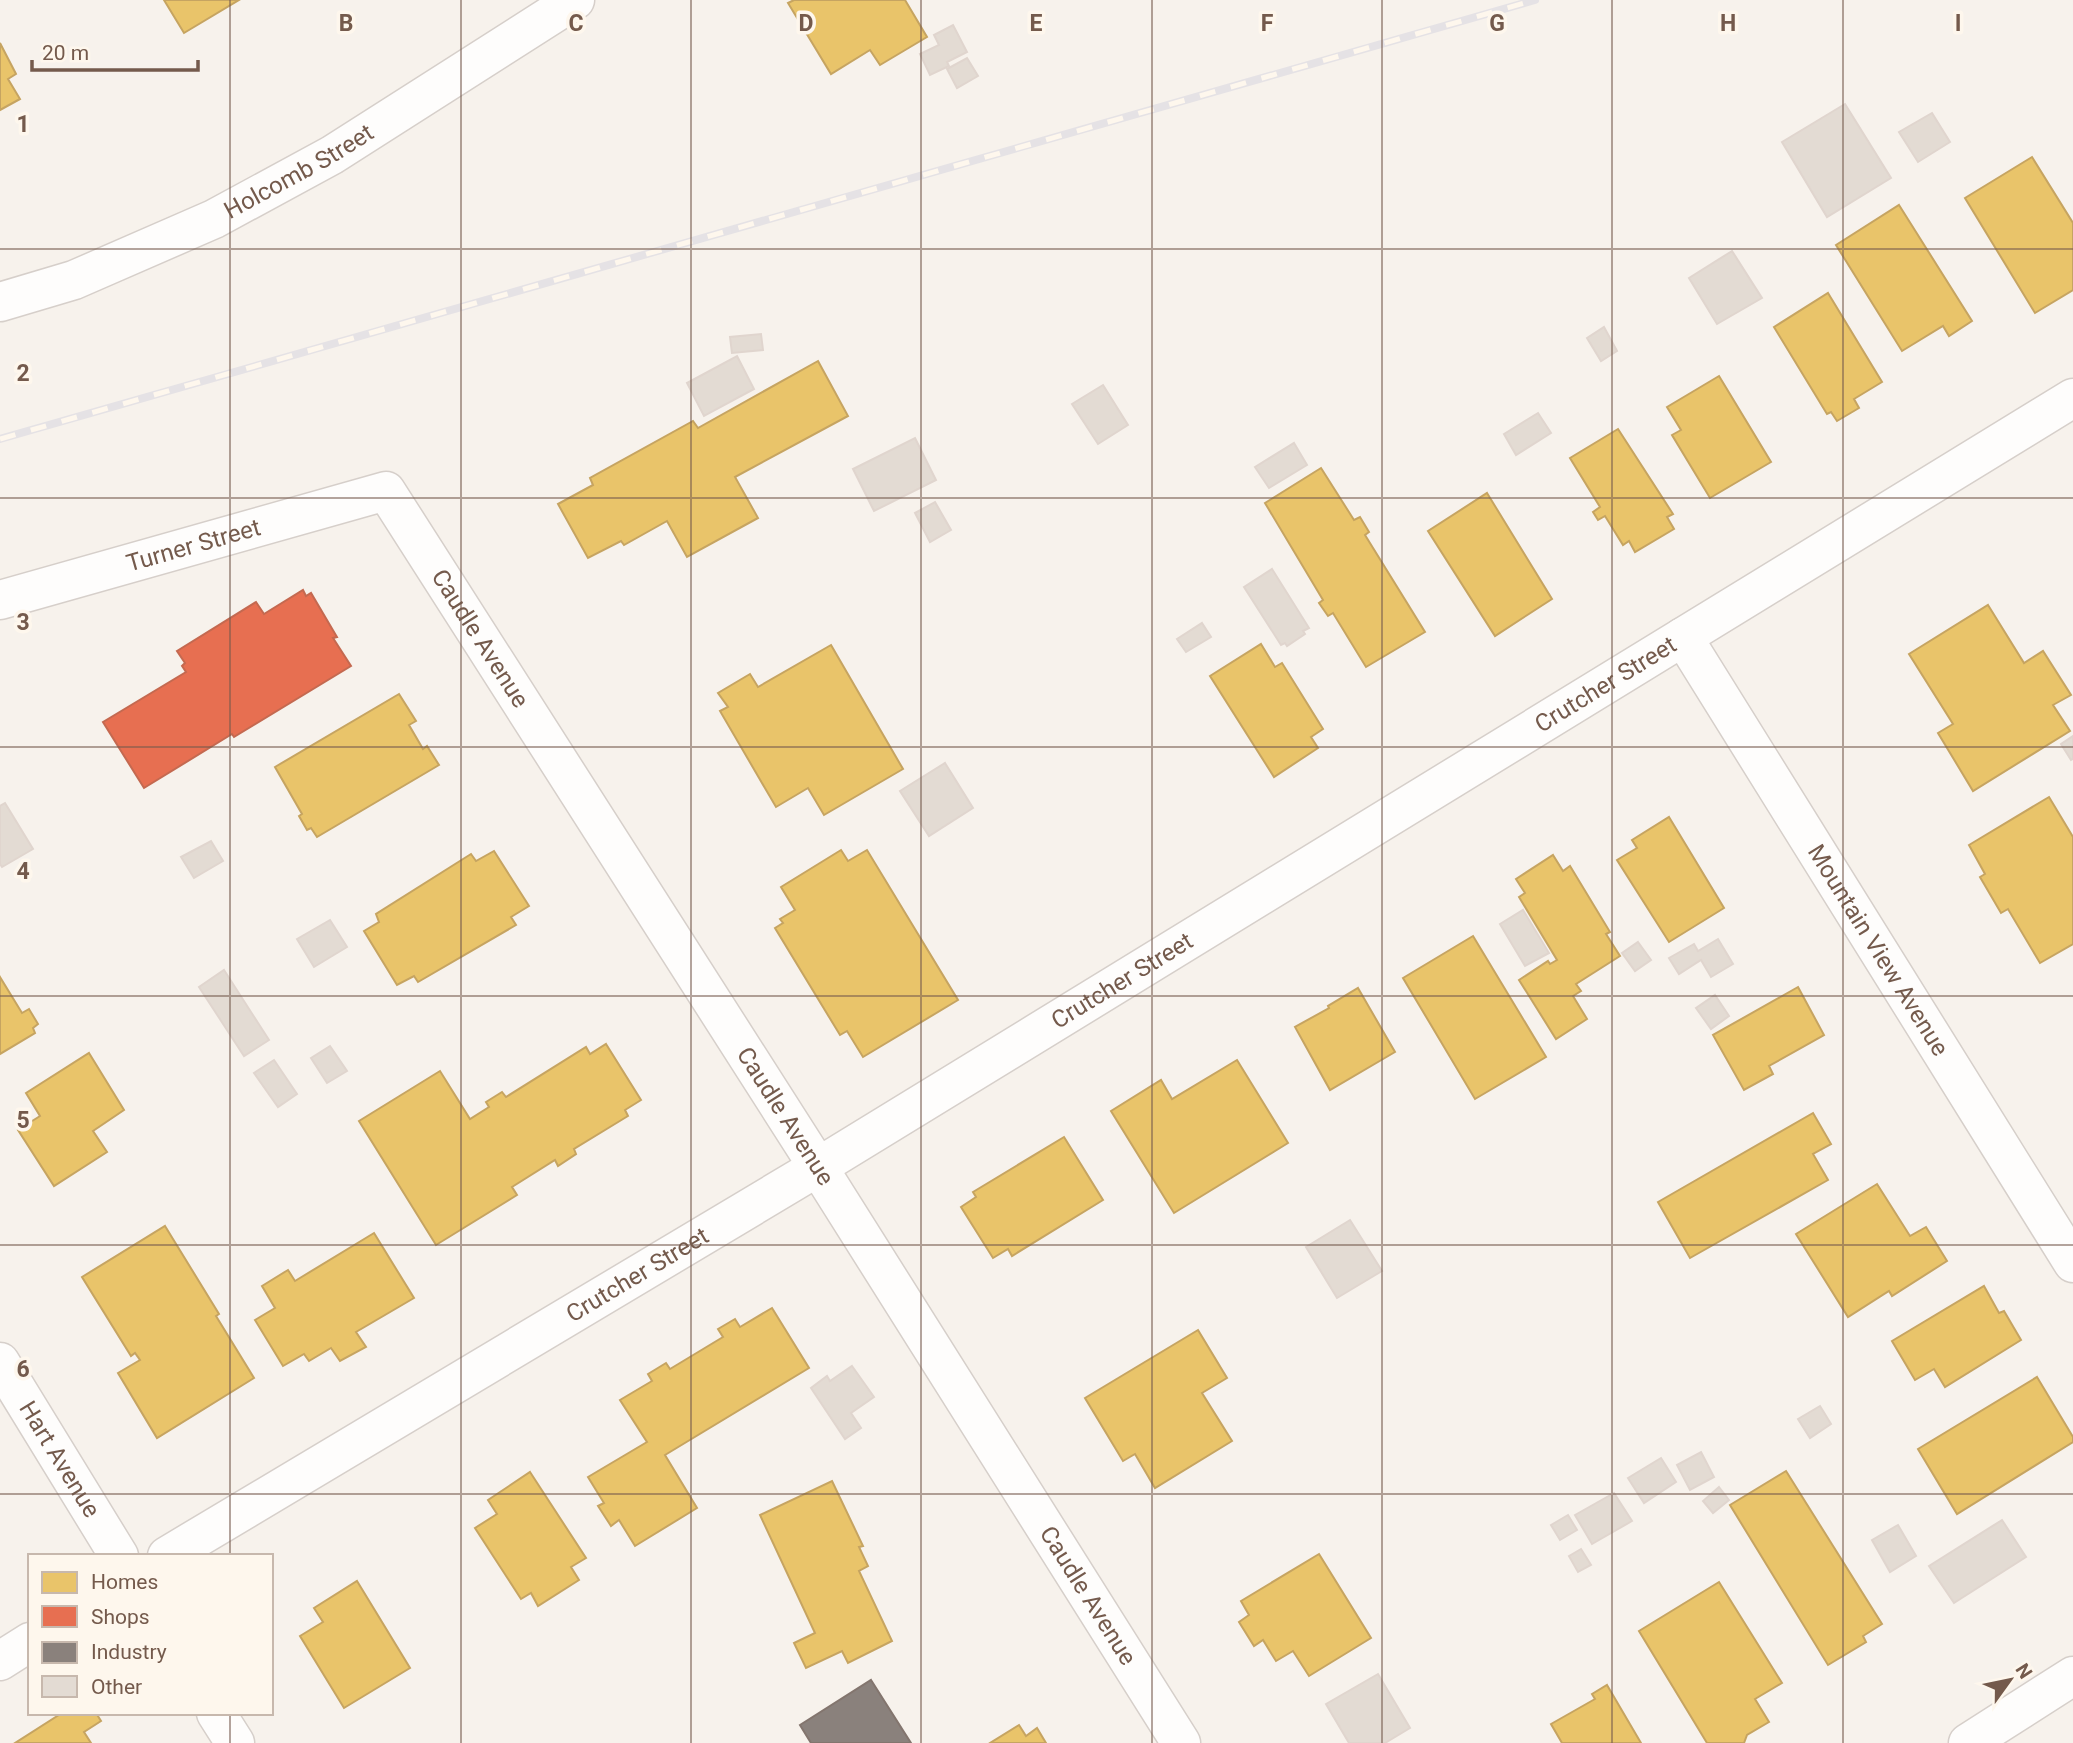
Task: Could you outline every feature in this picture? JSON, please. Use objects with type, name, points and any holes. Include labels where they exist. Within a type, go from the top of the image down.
[{"type":"street","name":"Holcomb Street","points":[[0,302],[74,280],[214,219],[332,155],[570,1]]},
{"type":"street","name":"Crutcher Street","points":[[170,1554],[818,1167],[2073,398]]},
{"type":"street","name":"Turner Street","points":[[0,600],[386,491]]},
{"type":"street","name":"Caudle Avenue","points":[[386,491],[818,1167],[1181,1743]]},
{"type":"street","name":"Mountain View Avenue","points":[[1683,637],[2073,1263]]},
{"type":"street","name":"Hart Avenue","points":[[0,1362],[118,1554]]},
{"type":"street","points":[[0,1661],[28,1643]]},
{"type":"street","points":[[1968,1743],[2073,1676]]},
{"type":"street","points":[[217,1715],[235,1743]]},
{"type":"building: Homes","points":[[164,0],[239,0],[184,33]]},
{"type":"building: Homes","points":[[794,0],[905,0],[927,37],[880,65],[870,50],[831,74],[788,3]]},
{"type":"building: Homes","points":[[0,43],[16,74],[8,79],[20,99],[0,110]]},
{"type":"building: Homes","points":[[2032,157],[2073,223],[2073,290],[2035,313],[1965,198]]},
{"type":"building: Homes","points":[[1899,205],[1972,321],[1949,336],[1943,326],[1902,351],[1836,245]]},
{"type":"building: Homes","points":[[1828,293],[1882,382],[1854,399],[1859,408],[1837,421],[1831,412],[1827,414],[1774,327]]},
{"type":"building: Homes","points":[[818,361],[848,416],[735,477],[758,518],[687,557],[667,521],[624,545],[621,541],[588,558],[558,504],[593,485],[590,478],[693,421],[698,428]]},
{"type":"building: Homes","points":[[1719,376],[1771,462],[1710,498],[1672,435],[1681,430],[1667,407]]},
{"type":"building: Homes","points":[[1618,429],[1673,514],[1667,517],[1674,529],[1635,552],[1629,541],[1623,545],[1605,516],[1598,520],[1593,512],[1600,507],[1570,458]]},
{"type":"building: Homes","points":[[1321,468],[1354,520],[1360,517],[1369,532],[1365,535],[1425,632],[1366,667],[1333,613],[1328,616],[1319,603],[1323,600],[1265,503]]},
{"type":"building: Homes","points":[[1487,493],[1552,599],[1495,636],[1428,531]]},
{"type":"building: Homes","points":[[1988,605],[2024,663],[2043,651],[2071,695],[2053,705],[2070,731],[1973,791],[1938,733],[1953,724],[1909,654]]},
{"type":"building: Homes","points":[[1261,644],[1275,667],[1282,663],[1323,729],[1311,737],[1318,748],[1274,777],[1210,676]]},
{"type":"building: Homes","points":[[831,645],[903,769],[824,815],[808,788],[776,807],[720,711],[728,707],[718,693],[750,674],[758,687]]},
{"type":"building: Homes","points":[[399,694],[416,721],[409,725],[423,749],[427,746],[439,765],[317,837],[311,828],[307,830],[299,816],[302,814],[275,767]]},
{"type":"building: Homes","points":[[2049,797],[2073,837],[2073,944],[2040,963],[2008,909],[2001,913],[1980,877],[1985,874],[1969,845]]},
{"type":"building: Homes","points":[[1669,817],[1724,908],[1669,942],[1617,860],[1637,848],[1632,840]]},
{"type":"building: Homes","points":[[841,850],[848,861],[867,850],[958,1000],[863,1057],[847,1031],[840,1035],[775,928],[783,923],[780,919],[795,910],[781,887]]},
{"type":"building: Homes","points":[[494,851],[529,906],[511,917],[516,925],[418,982],[414,976],[397,985],[364,931],[379,922],[376,914],[471,854],[476,861]]},
{"type":"building: Homes","points":[[1553,855],[1563,871],[1570,866],[1610,932],[1606,934],[1620,956],[1576,984],[1581,991],[1573,996],[1587,1019],[1556,1039],[1519,980],[1548,961],[1550,964],[1557,960],[1519,897],[1525,893],[1516,879]]},
{"type":"building: Homes","points":[[1473,936],[1546,1057],[1475,1099],[1403,978]]},
{"type":"building: Homes","points":[[0,977],[22,1013],[29,1009],[38,1024],[33,1028],[35,1033],[0,1054]]},
{"type":"building: Homes","points":[[1798,987],[1824,1035],[1769,1066],[1773,1074],[1744,1090],[1713,1035]]},
{"type":"building: Homes","points":[[1358,988],[1395,1052],[1330,1090],[1295,1027]]},
{"type":"building: Homes","points":[[606,1044],[641,1100],[625,1110],[628,1116],[574,1149],[576,1154],[558,1166],[555,1160],[512,1187],[517,1195],[436,1245],[359,1121],[440,1071],[470,1119],[489,1107],[486,1102],[502,1092],[506,1097],[586,1047],[590,1054]]},
{"type":"building: Homes","points":[[89,1053],[124,1110],[93,1131],[107,1152],[54,1186],[18,1130],[40,1116],[26,1093]]},
{"type":"building: Homes","points":[[1237,1060],[1288,1143],[1174,1213],[1111,1111],[1161,1080],[1172,1099]]},
{"type":"building: Homes","points":[[1813,1113],[1831,1144],[1813,1154],[1828,1180],[1690,1258],[1658,1202]]},
{"type":"building: Homes","points":[[1064,1137],[1103,1200],[1012,1256],[1008,1249],[993,1258],[961,1207],[976,1197],[973,1192]]},
{"type":"building: Homes","points":[[1877,1184],[1910,1236],[1926,1227],[1947,1261],[1892,1296],[1889,1291],[1848,1317],[1796,1234]]},
{"type":"building: Homes","points":[[165,1226],[219,1314],[216,1316],[254,1378],[157,1438],[118,1373],[140,1360],[135,1353],[131,1356],[82,1277]]},
{"type":"building: Homes","points":[[374,1233],[414,1298],[356,1332],[366,1347],[340,1361],[331,1348],[309,1361],[304,1354],[283,1366],[255,1320],[275,1308],[262,1286],[288,1270],[295,1281]]},
{"type":"building: Homes","points":[[1984,1286],[1999,1313],[2004,1311],[2021,1340],[1945,1387],[1934,1369],[1915,1380],[1892,1341]]},
{"type":"building: Homes","points":[[772,1308],[809,1368],[665,1455],[697,1508],[635,1546],[619,1520],[611,1526],[598,1506],[604,1503],[588,1477],[647,1442],[620,1400],[652,1381],[648,1374],[666,1363],[670,1369],[723,1337],[718,1329],[735,1319],[740,1327]]},
{"type":"building: Homes","points":[[1198,1330],[1227,1378],[1202,1393],[1232,1441],[1155,1488],[1135,1454],[1123,1461],[1085,1398]]},
{"type":"building: Homes","points":[[2037,1377],[2073,1437],[2073,1442],[1957,1514],[1918,1449]]},
{"type":"building: Homes","points":[[1786,1471],[1882,1624],[1863,1636],[1866,1642],[1828,1665],[1730,1505]]},
{"type":"building: Homes","points":[[530,1472],[586,1558],[571,1567],[579,1580],[538,1606],[531,1593],[521,1599],[475,1528],[497,1514],[488,1500]]},
{"type":"building: Homes","points":[[832,1481],[863,1546],[859,1547],[868,1566],[859,1571],[892,1641],[848,1663],[842,1651],[806,1668],[794,1643],[815,1633],[760,1515]]},
{"type":"building: Homes","points":[[1319,1554],[1371,1638],[1309,1676],[1293,1651],[1276,1661],[1263,1640],[1254,1646],[1239,1622],[1249,1615],[1241,1601]]},
{"type":"building: Homes","points":[[357,1581],[410,1668],[344,1708],[300,1636],[323,1622],[314,1608]]},
{"type":"building: Homes","points":[[1719,1582],[1782,1683],[1755,1699],[1769,1722],[1747,1735],[1744,1743],[1707,1743],[1639,1631]]},
{"type":"building: Homes","points":[[1607,1685],[1641,1743],[1562,1743],[1551,1724],[1595,1699],[1592,1694]]},
{"type":"building: Homes","points":[[59,1715],[97,1715],[101,1721],[84,1732],[91,1743],[15,1743]]},
{"type":"building: Homes","points":[[1019,1725],[1026,1736],[1037,1728],[1046,1743],[990,1743]]},
{"type":"building: Shops","points":[[303,590],[306,596],[311,593],[337,637],[333,638],[351,666],[144,788],[103,722],[186,672],[182,666],[185,663],[177,651],[256,602],[264,614]]},
{"type":"building: Industry","points":[[871,1680],[911,1743],[811,1743],[800,1725]]},
{"type":"building: Other","points":[[953,25],[967,52],[947,62],[949,66],[930,75],[920,54],[939,45],[934,35]]},
{"type":"building: Other","points":[[967,58],[978,76],[957,88],[947,69]]},
{"type":"building: Other","points":[[1845,104],[1891,178],[1827,217],[1782,142]]},
{"type":"building: Other","points":[[1932,113],[1950,142],[1918,162],[1899,132]]},
{"type":"building: Other","points":[[1732,251],[1762,298],[1717,324],[1689,278]]},
{"type":"building: Other","points":[[1604,327],[1617,351],[1601,361],[1587,338]]},
{"type":"building: Other","points":[[761,334],[763,350],[732,353],[730,337]]},
{"type":"building: Other","points":[[737,356],[754,389],[704,416],[687,383]]},
{"type":"building: Other","points":[[1103,385],[1128,425],[1098,444],[1072,404]]},
{"type":"building: Other","points":[[1538,413],[1551,433],[1516,455],[1504,434]]},
{"type":"building: Other","points":[[915,438],[936,480],[874,511],[853,469]]},
{"type":"building: Other","points":[[1294,443],[1307,465],[1269,488],[1255,467]]},
{"type":"building: Other","points":[[935,502],[951,530],[930,542],[915,513]]},
{"type":"building: Other","points":[[1272,569],[1309,628],[1303,631],[1305,634],[1287,646],[1285,643],[1281,645],[1244,587]]},
{"type":"building: Other","points":[[1202,623],[1211,637],[1186,652],[1177,639]]},
{"type":"building: Other","points":[[2073,736],[2073,759],[2071,760],[2061,744]]},
{"type":"building: Other","points":[[945,763],[973,808],[929,836],[900,791]]},
{"type":"building: Other","points":[[5,803],[33,849],[2,867],[0,806]]},
{"type":"building: Other","points":[[211,841],[223,861],[194,878],[181,857]]},
{"type":"building: Other","points":[[1523,910],[1549,953],[1525,966],[1500,924]]},
{"type":"building: Other","points":[[330,920],[347,947],[314,967],[297,939]]},
{"type":"building: Other","points":[[1718,939],[1733,964],[1711,977],[1701,960],[1679,974],[1669,958],[1694,944],[1698,951]]},
{"type":"building: Other","points":[[1638,942],[1651,960],[1635,971],[1622,953]]},
{"type":"building: Other","points":[[224,970],[269,1040],[244,1056],[199,987]]},
{"type":"building: Other","points":[[1715,995],[1729,1016],[1711,1029],[1696,1008]]},
{"type":"building: Other","points":[[330,1046],[347,1071],[327,1083],[311,1058]]},
{"type":"building: Other","points":[[274,1060],[297,1094],[278,1107],[254,1073]]},
{"type":"building: Other","points":[[1350,1220],[1382,1271],[1337,1298],[1306,1247]]},
{"type":"building: Other","points":[[852,1366],[874,1397],[851,1413],[861,1428],[845,1439],[811,1388],[827,1376],[830,1381]]},
{"type":"building: Other","points":[[1820,1406],[1831,1424],[1810,1438],[1798,1419]]},
{"type":"building: Other","points":[[1701,1452],[1714,1477],[1690,1490],[1677,1465]]},
{"type":"building: Other","points":[[1661,1458],[1676,1482],[1644,1503],[1628,1478]]},
{"type":"building: Other","points":[[1719,1487],[1729,1500],[1713,1513],[1703,1501]]},
{"type":"building: Other","points":[[1614,1493],[1632,1521],[1592,1544],[1575,1515]]},
{"type":"building: Other","points":[[1568,1515],[1577,1530],[1560,1540],[1551,1525]]},
{"type":"building: Other","points":[[2002,1520],[2026,1557],[1954,1603],[1929,1566]]},
{"type":"building: Other","points":[[1898,1525],[1916,1556],[1890,1572],[1872,1540]]},
{"type":"building: Other","points":[[1581,1549],[1591,1565],[1578,1572],[1569,1556]]},
{"type":"building: Other","points":[[1378,1674],[1410,1728],[1385,1743],[1349,1743],[1326,1704]]},
{"type":"railway","points":[[0,439],[1535,0]]}]
